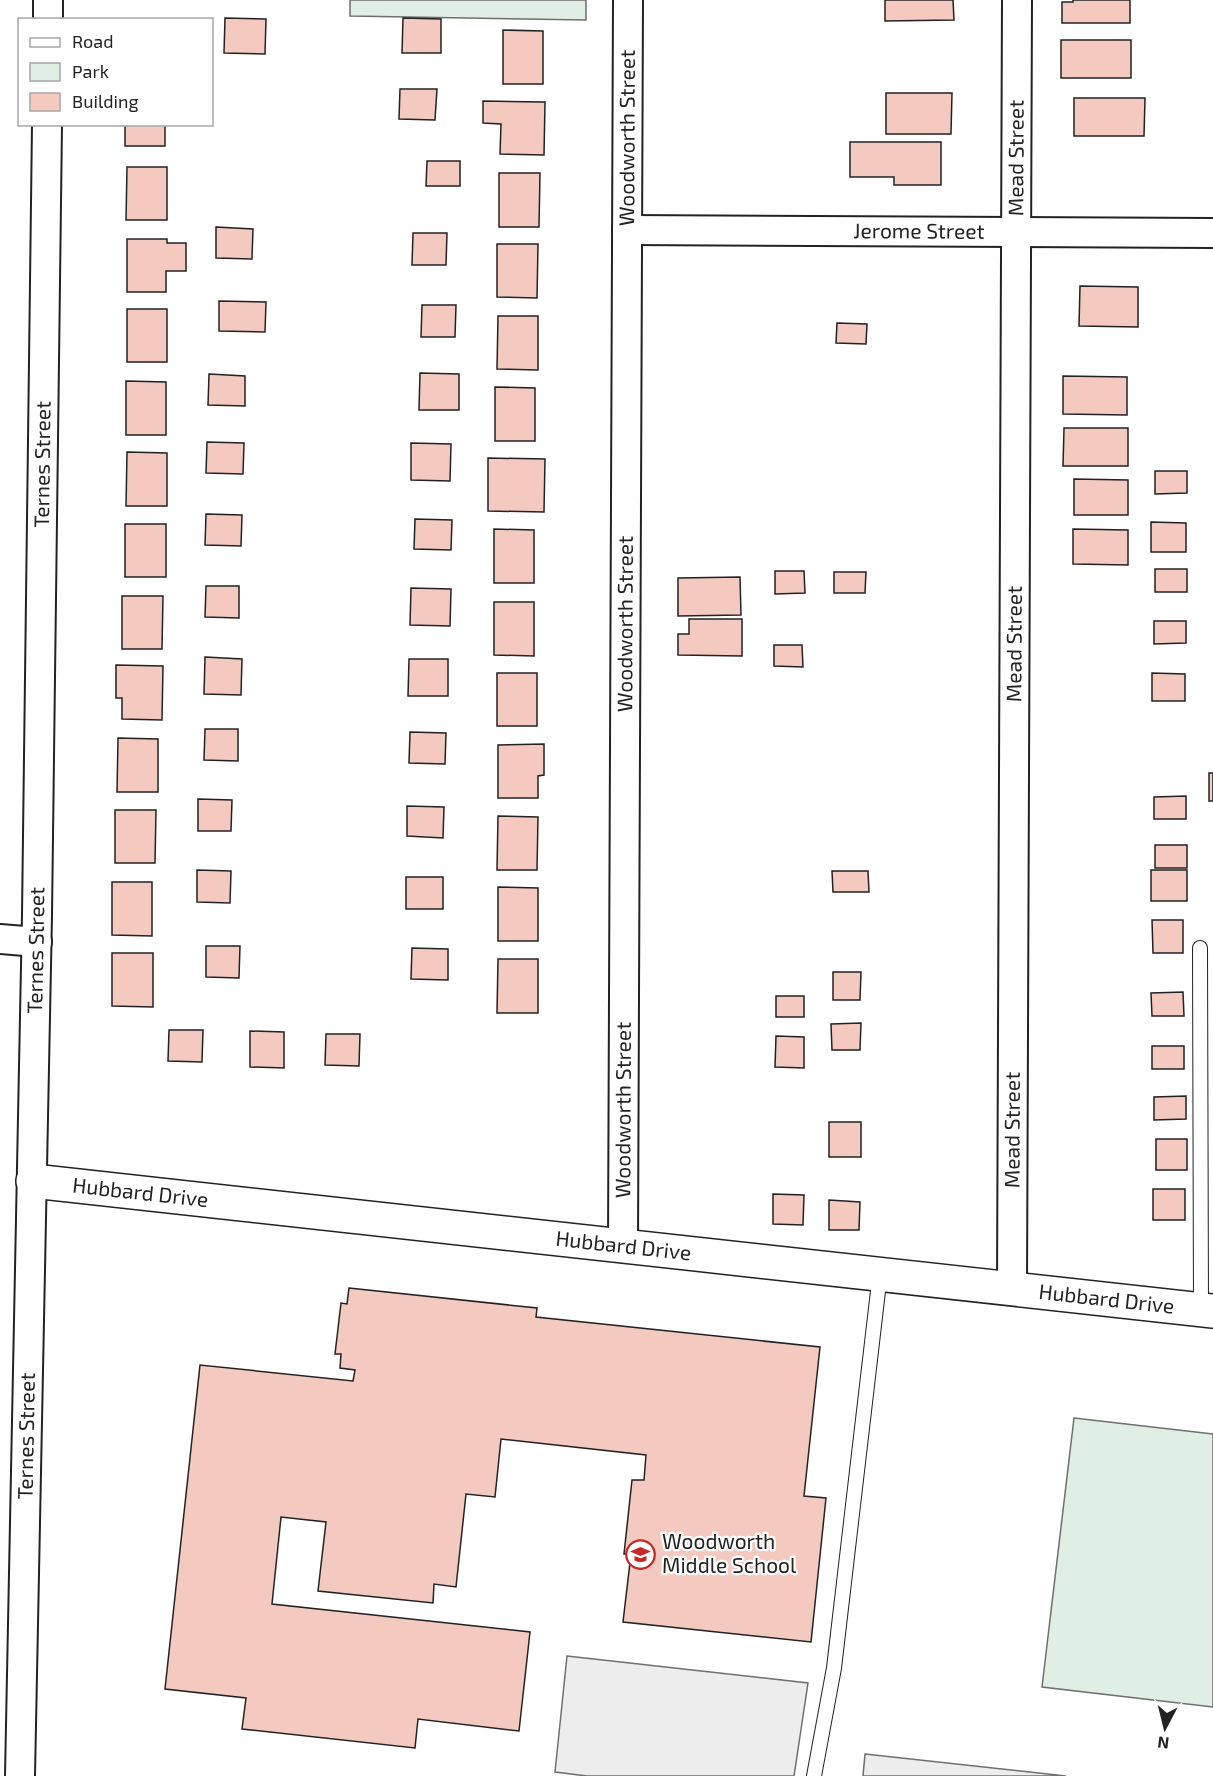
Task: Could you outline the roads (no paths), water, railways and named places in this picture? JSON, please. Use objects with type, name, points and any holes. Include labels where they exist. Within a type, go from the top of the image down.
[{"type":"street","points":[[48,0],[48,18]]},
{"type":"street","name":"Woodworth Street","points":[[623,1246],[628,0]]},
{"type":"street","name":"Mead Street","points":[[1012,1289],[1017,0]]},
{"type":"street","name":"Ternes Street","points":[[20,1776],[37,942],[47,126]]},
{"type":"street","name":"Jerome Street","points":[[627,230],[1213,233]]},
{"type":"street","points":[[0,939],[37,942]]},
{"type":"street","name":"Hubbard Drive","points":[[33,1181],[1207,1310]]},
{"type":"lane","points":[[1200,948],[1207,1310]]},
{"type":"lane","points":[[814,1776],[834,1668],[880,1274]]},
{"type":"place","name":"Woodworth Middle School","points":[[641,1554]]}]
